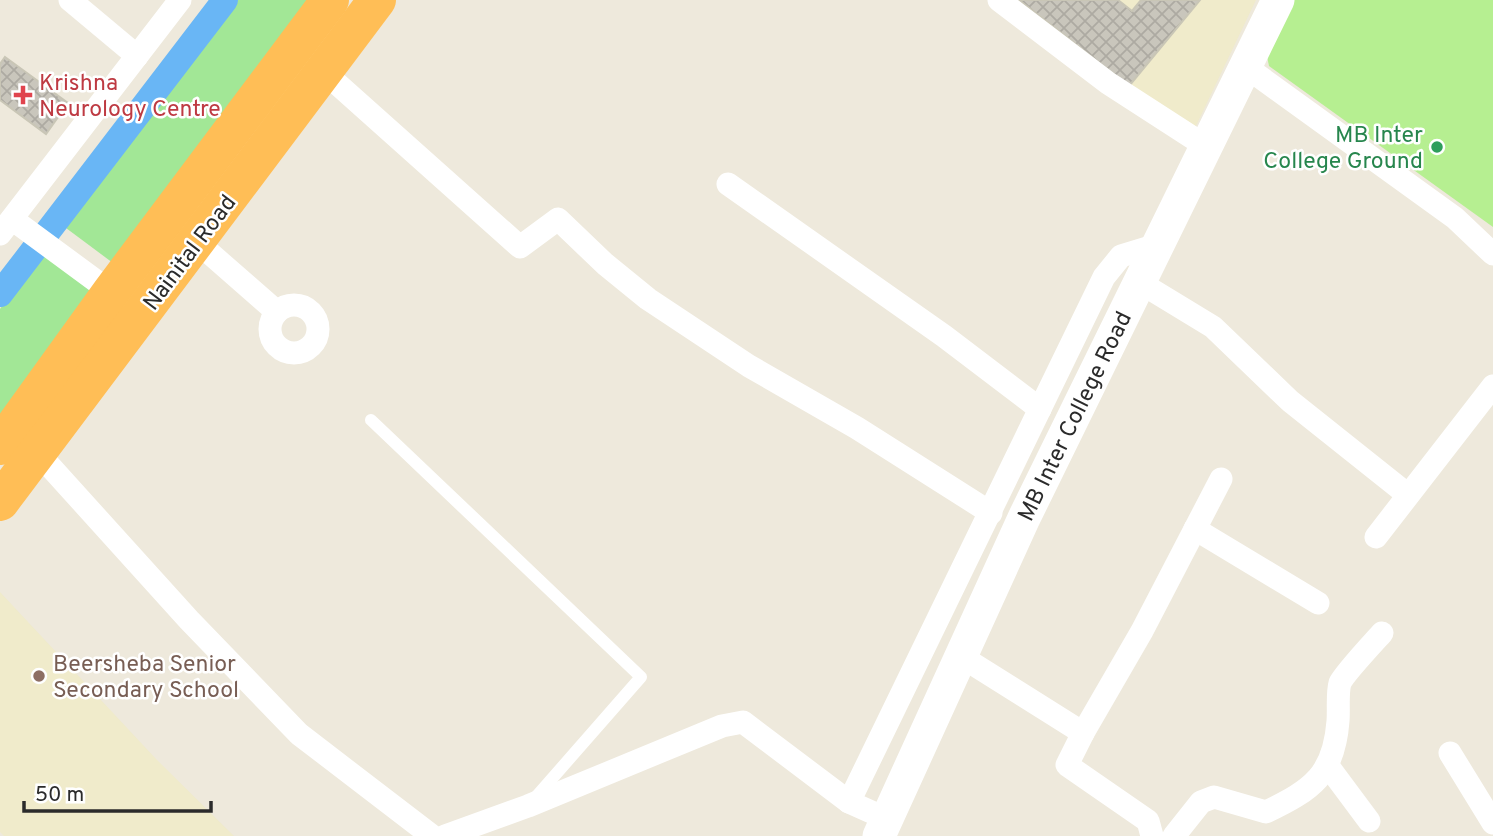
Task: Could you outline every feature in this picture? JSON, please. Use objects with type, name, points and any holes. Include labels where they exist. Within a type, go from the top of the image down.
[{"type":"highway","name":"Nainital Road","points":[[0,502],[17,442],[111,292],[330,0]]},
{"type":"highway","name":"Nainital Road","points":[[17,442],[197,242],[377,0]]},
{"type":"street","points":[[70,0],[137,56]]},
{"type":"street","points":[[111,292],[39,240],[6,226],[180,0]]},
{"type":"street","points":[[999,0],[1108,83],[1207,147]]},
{"type":"street","name":"MB Inter College Road","points":[[883,831],[1024,519],[1278,0]]},
{"type":"street","points":[[1246,67],[1455,218],[1493,254]]},
{"type":"street","points":[[324,72],[520,247],[558,219],[605,264],[648,299],[749,366],[857,428],[991,513]]},
{"type":"street","points":[[728,184],[944,335],[1040,409]]},
{"type":"street","points":[[197,242],[277,312]]},
{"type":"street","points":[[849,802],[1104,277],[1121,256],[1157,245]]},
{"type":"street","points":[[1139,282],[1213,327],[1290,401],[1408,495]]},
{"type":"street","points":[[1376,537],[1493,386]]},
{"type":"street","points":[[17,442],[299,734],[432,836]]},
{"type":"street","points":[[1152,836],[1148,821],[1067,765],[1142,631],[1221,479]]},
{"type":"street","points":[[1195,530],[1318,603]]},
{"type":"street","points":[[1174,836],[1201,802],[1214,797],[1266,812],[1298,797],[1328,766],[1337,734],[1340,682],[1382,633]]},
{"type":"street","points":[[962,657],[1083,733]]},
{"type":"street","points":[[445,836],[528,806],[722,726],[743,722],[883,831]]},
{"type":"street","points":[[1450,753],[1493,823]]},
{"type":"street","points":[[1328,766],[1369,821]]},
{"type":"lane","points":[[371,420],[642,677],[528,806]]},
{"type":"shaded area","points":[[1019,0],[1256,0],[1195,128],[1129,86]]},
{"type":"shaded area","name":"Beersheba Senior Secondary School","points":[[0,592],[157,760],[234,836],[4,836],[0,832]]},
{"type":"green space","points":[[238,0],[314,0],[117,266],[66,228]]},
{"type":"green space","name":"MB Inter College Ground","points":[[1294,0],[1493,0],[1493,227],[1269,66],[1267,56]]},
{"type":"green space","points":[[41,252],[93,292],[0,421],[0,309]]},
{"type":"building","points":[[1019,0],[1118,0],[1132,11],[1141,0],[1200,0],[1129,86]]},
{"type":"building","points":[[5,57],[68,103],[46,134],[0,100],[0,64]]},
{"type":"waterway","points":[[0,294],[225,0]]},
{"type":"place","name":"Krishna Neurology Centre","points":[[23,95]]},
{"type":"place","name":"MB Inter College Ground","points":[[1437,147]]},
{"type":"place","name":"Beersheba Senior Secondary School","points":[[39,676]]}]
